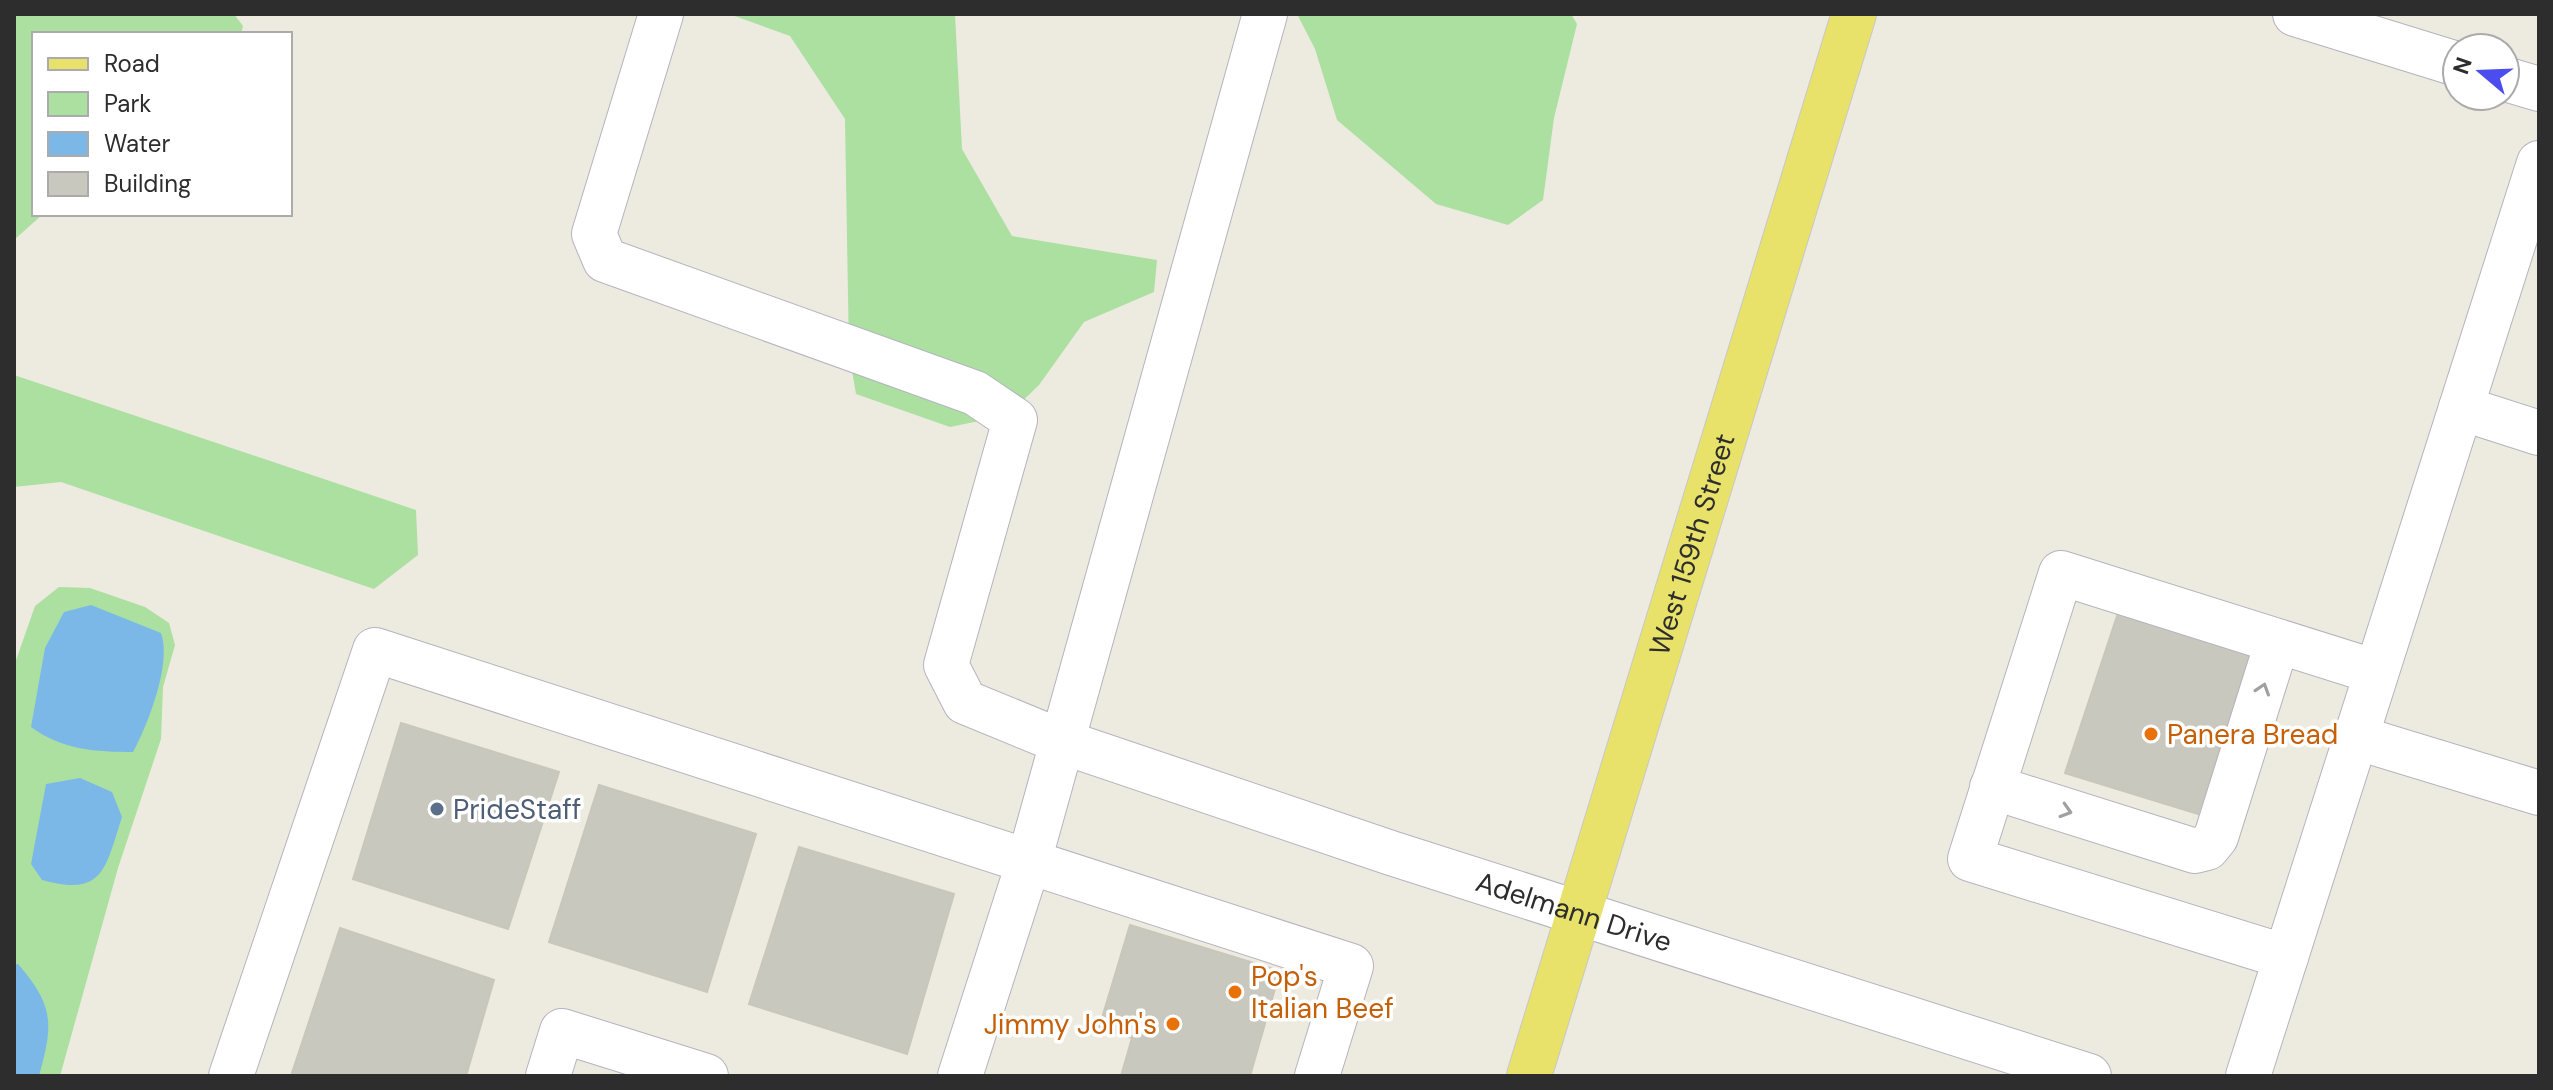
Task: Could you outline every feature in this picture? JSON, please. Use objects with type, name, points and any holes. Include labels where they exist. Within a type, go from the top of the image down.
[{"type":"main road","name":"West 159th Street","points":[[1529,1076],[1854,14]]},
{"type":"street","name":"Adelmann Drive","points":[[661,14],[594,234],[605,260],[975,393],[1015,420],[946,665],[965,702],[1060,741],[1391,853],[1580,911],[2041,1068],[2089,1076]]},
{"type":"street","points":[[960,1076],[1029,861],[1265,14]]},
{"type":"street","points":[[2295,14],[2441,59]]},
{"type":"street","points":[[2248,1076],[2539,163]]},
{"type":"street","points":[[2461,408],[2539,433]]},
{"type":"street","points":[[2286,957],[1970,859],[1992,787],[2061,573],[2376,672]]},
{"type":"street","points":[[1992,787],[2185,848],[2207,848],[2216,837],[2277,643]]},
{"type":"street","points":[[231,1076],[375,650],[1351,966],[1317,1076]]},
{"type":"street","points":[[2355,737],[2539,793]]},
{"type":"street","points":[[548,1076],[562,1031],[706,1076]]},
{"type":"green space","points":[[14,14],[234,14],[243,26],[242,32],[32,32],[32,216],[41,216],[14,240]]},
{"type":"green space","points":[[729,14],[955,14],[962,149],[1012,236],[1157,260],[1154,292],[1084,322],[1039,385],[1008,415],[950,427],[856,394],[849,353],[845,119],[790,36]]},
{"type":"green space","points":[[1297,14],[1571,14],[1577,24],[1554,118],[1543,200],[1508,225],[1436,204],[1337,120],[1315,49]]},
{"type":"green space","points":[[14,375],[416,510],[418,555],[374,589],[61,482],[14,487]]},
{"type":"green space","points":[[59,587],[90,588],[145,607],[169,623],[175,645],[163,687],[161,739],[118,868],[60,1076],[14,1076],[14,666],[35,606]]},
{"type":"water","points":[[91,605],[161,633],[164,646],[161,676],[133,752],[67,745],[31,727],[45,648],[64,612]]},
{"type":"water","points":[[80,778],[112,792],[122,817],[111,851],[99,874],[90,881],[78,885],[42,880],[31,864],[46,784]]},
{"type":"water","points":[[18,964],[39,992],[48,1017],[47,1043],[39,1076],[14,1076],[14,965]]},
{"type":"building","points":[[2118,613],[2250,656],[2198,814],[2065,773]]},
{"type":"building","points":[[401,723],[559,772],[508,929],[353,879]]},
{"type":"building","points":[[599,785],[756,834],[707,992],[549,942]]},
{"type":"building","points":[[799,847],[954,894],[907,1054],[749,1004]]},
{"type":"building","points":[[1130,925],[1280,971],[1250,1076],[1121,1076],[1132,1038],[1099,1028]]},
{"type":"building","points":[[340,928],[494,980],[466,1076],[291,1076]]},
{"type":"place","name":"Panera Bread","points":[[2151,734]]},
{"type":"place","name":"PrideStaff","points":[[437,809]]},
{"type":"place","name":"Pop's Italian Beef","points":[[1235,992]]},
{"type":"place","name":"Jimmy John's","points":[[1173,1024]]}]
